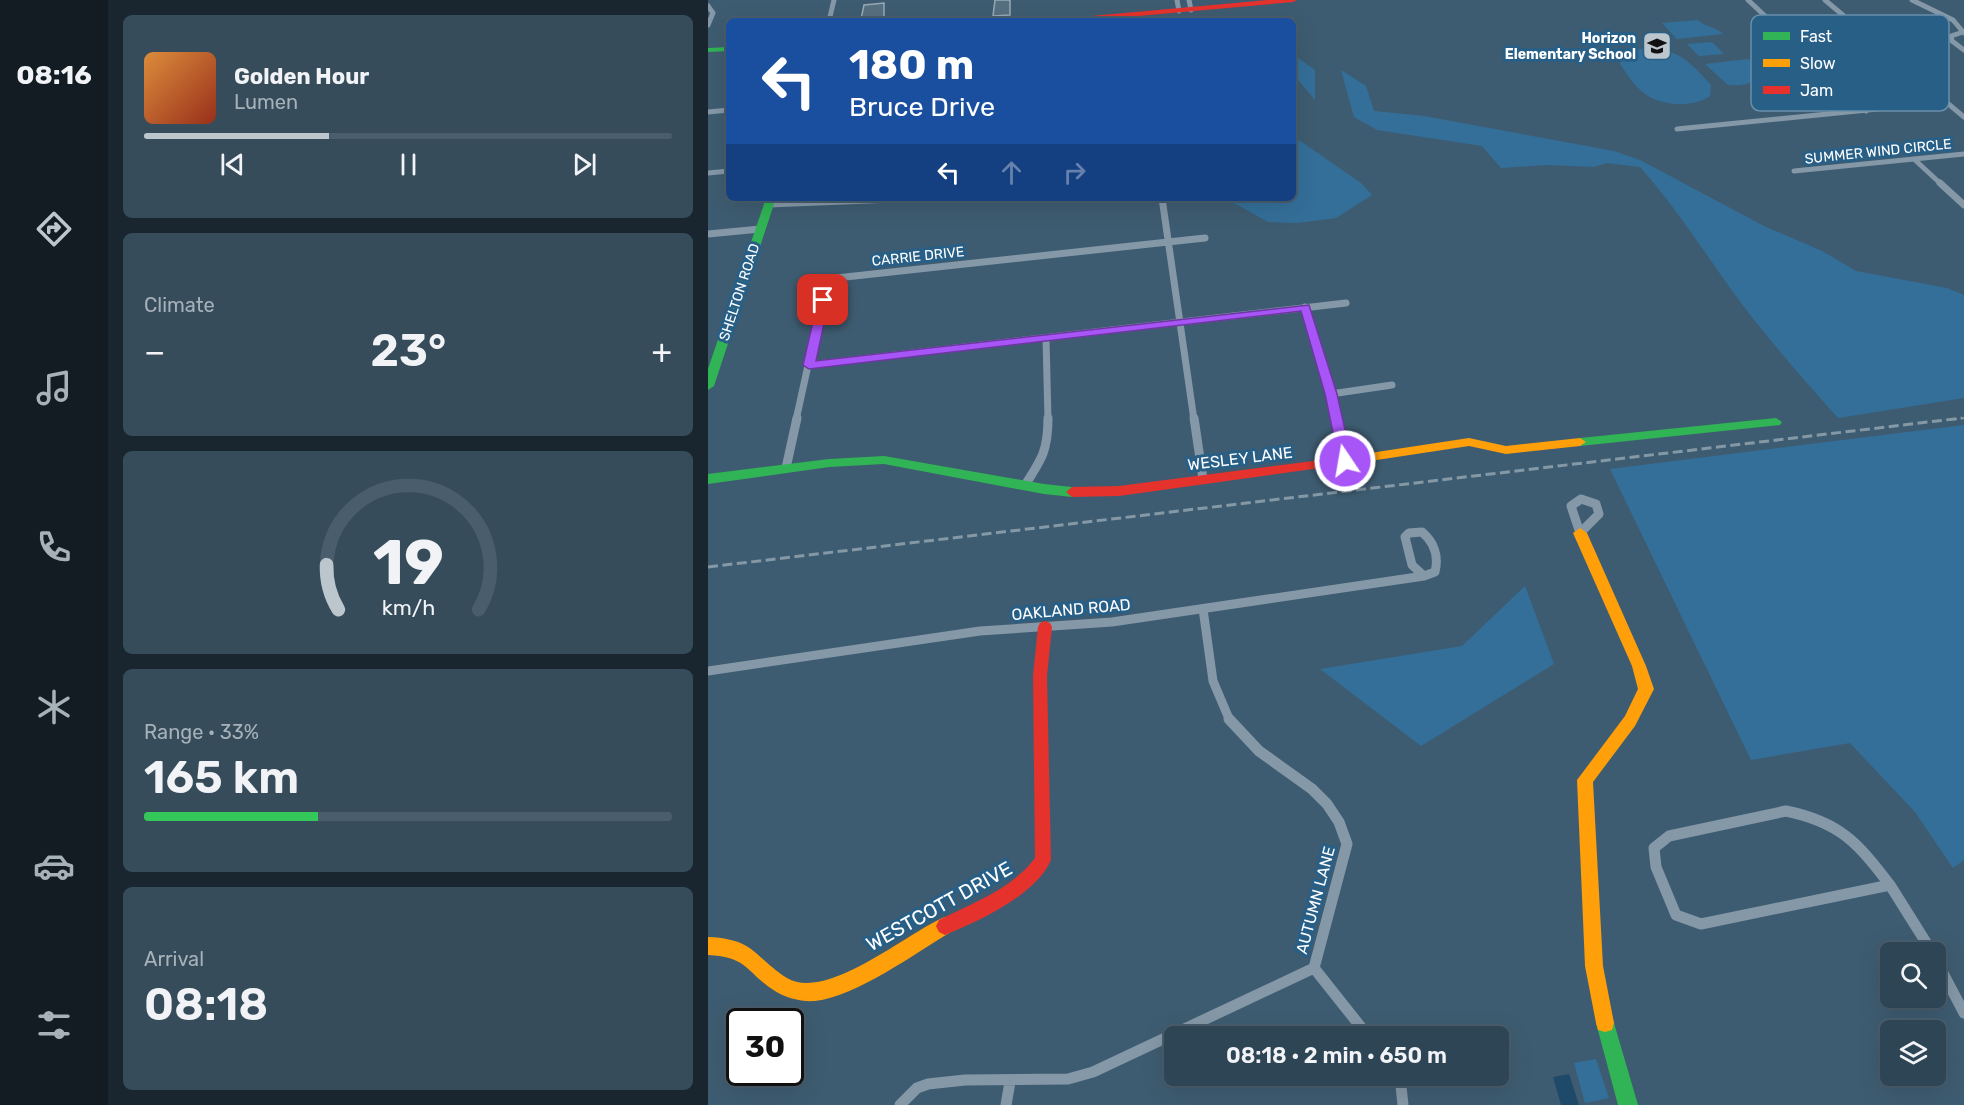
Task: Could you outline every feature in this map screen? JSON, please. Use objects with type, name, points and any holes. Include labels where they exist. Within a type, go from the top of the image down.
[{"type":"street","points":[[830,18],[834,0]]},
{"type":"street","points":[[1082,18],[1184,5],[1293,0]]},
{"type":"street","points":[[1748,0],[1764,15]]},
{"type":"street","points":[[1825,0],[1843,15]]},
{"type":"street","points":[[1912,0],[1943,15]]},
{"type":"street","points":[[708,6],[713,13],[708,25]]},
{"type":"street","points":[[1949,18],[1963,32],[1951,36],[1952,41],[1964,50]]},
{"type":"street","points":[[708,50],[726,49]]},
{"type":"street","points":[[1949,104],[1964,117]]},
{"type":"street","points":[[708,112],[726,110]]},
{"type":"street","points":[[1677,129],[1866,111]]},
{"type":"street","name":"SUMMER WIND CIRCLE","points":[[1794,171],[1964,154]]},
{"type":"street","points":[[1914,159],[1964,205]]},
{"type":"street","points":[[708,173],[726,171]]},
{"type":"street","name":"SHELTON ROAD","points":[[709,382],[770,201]]},
{"type":"street","points":[[1162,201],[1203,479]]},
{"type":"street","points":[[708,234],[760,229]]},
{"type":"street","name":"CARRIE DRIVE","points":[[786,468],[827,279],[1205,238]]},
{"type":"street","points":[[809,365],[1346,303]]},
{"type":"street","points":[[1305,307],[1331,394],[1345,461]]},
{"type":"street","points":[[1025,485],[1044,456],[1048,442],[1046,338]]},
{"type":"street","points":[[1331,394],[1392,385]]},
{"type":"street","name":"WESLEY LANE","points":[[708,479],[854,460],[884,460],[1025,485],[1077,492],[1108,491],[1345,461],[1469,442],[1506,450],[1776,422]]},
{"type":"street","points":[[1422,532],[1428,537],[1435,552],[1438,563],[1436,572],[1424,576],[1412,565],[1405,537],[1409,533],[1422,532]]},
{"type":"street","points":[[1580,533],[1639,666],[1646,688],[1642,705],[1598,760],[1586,780],[1594,966],[1599,999],[1628,1105]]},
{"type":"street","name":"OAKLAND ROAD","points":[[708,671],[980,631],[1112,622],[1424,576]]},
{"type":"street","name":"AUTUMN LANE","points":[[1203,609],[1216,692],[1231,722],[1253,745],[1317,791],[1344,826],[1347,844],[1314,968]]},
{"type":"street","name":"WESTCOTT DRIVE","points":[[708,946],[733,944],[743,949],[777,983],[789,991],[816,992],[846,981],[1021,884],[1036,873],[1043,860],[1040,676],[1045,627]]},
{"type":"street","points":[[708,663],[720,668]]},
{"type":"street","points":[[1890,885],[1701,924],[1676,915],[1656,867],[1654,848],[1669,836],[1786,811],[1816,816],[1834,825],[1858,844],[1890,885],[1926,942]]},
{"type":"street","points":[[900,1105],[917,1088],[928,1084],[965,1080],[1010,1082],[1068,1079],[1112,1065],[1314,968],[1360,1026]]},
{"type":"street","points":[[1946,979],[1964,1013]]},
{"type":"street","points":[[1006,1105],[1010,1082]]},
{"type":"street","points":[[1401,1086],[1403,1105]]},
{"type":"shaded area","points":[[1698,20],[1723,34],[1677,39],[1662,23]]},
{"type":"shaded area","points":[[1712,42],[1724,54],[1699,56],[1687,44]]},
{"type":"shaded area","points":[[1640,49],[1663,50],[1681,57],[1711,85],[1710,96],[1687,104],[1678,104],[1660,101],[1645,94],[1620,64],[1623,55]]},
{"type":"shaded area","points":[[1296,56],[1315,70],[1315,100],[1296,78]]},
{"type":"shaded area","points":[[1748,59],[1751,61],[1751,82],[1728,85],[1705,64]]},
{"type":"shaded area","points":[[1341,70],[1366,86],[1374,111],[1424,116],[1614,151],[1640,160],[1764,226],[1822,251],[1856,271],[1947,288],[1964,295],[1964,398],[1838,418],[1756,322],[1640,167],[1607,163],[1594,167],[1547,165],[1501,168],[1482,146],[1377,130],[1354,117]]},
{"type":"shaded area","points":[[1296,138],[1361,183],[1372,195],[1336,218],[1297,223],[1268,222],[1230,201],[1296,201]]},
{"type":"shaded area","points":[[1964,425],[1964,860],[1953,868],[1915,812],[1850,743],[1751,760],[1610,469]]},
{"type":"shaded area","points":[[1525,586],[1554,664],[1421,746],[1320,669],[1462,646]]},
{"type":"shaded area","points":[[1596,1059],[1609,1098],[1585,1103],[1574,1063]]},
{"type":"shaded area","points":[[1569,1074],[1579,1105],[1561,1105],[1553,1077]]},
{"type":"building","points":[[995,0],[1010,0],[1010,15],[993,16]]},
{"type":"building","points":[[884,3],[884,18],[861,18],[864,5]]},
{"type":"railway","points":[[708,567],[1962,418]]},
{"type":"railway","points":[[1949,420],[1964,418]]},
{"type":"traffic: fast","points":[[708,50],[726,49]]},
{"type":"traffic: fast","points":[[708,386],[770,201]]},
{"type":"traffic: fast","points":[[1580,442],[1776,422]]},
{"type":"traffic: fast","points":[[708,479],[829,463],[884,460],[1072,492]]},
{"type":"traffic: fast","points":[[1605,1023],[1628,1105]]},
{"type":"traffic: slow","points":[[1337,462],[1469,442],[1506,450],[1580,442]]},
{"type":"traffic: slow","points":[[1580,533],[1639,666],[1646,689],[1630,721],[1585,780],[1594,966],[1605,1023]]},
{"type":"traffic: slow","points":[[708,946],[734,949],[750,958],[782,985],[795,990],[813,992],[864,973],[945,926]]},
{"type":"traffic: jam","points":[[1092,18],[1293,0]]},
{"type":"traffic: jam","points":[[1072,492],[1119,491],[1337,462]]},
{"type":"traffic: jam","points":[[945,926],[1013,890],[1025,881],[1043,860],[1040,676],[1045,627]]},
{"type":"place","name":"Horizon Elementary School","points":[[1657,46]]},
{"type":"route","points":[[823,300],[809,365],[1305,307],[1331,394],[1345,461]]}]
